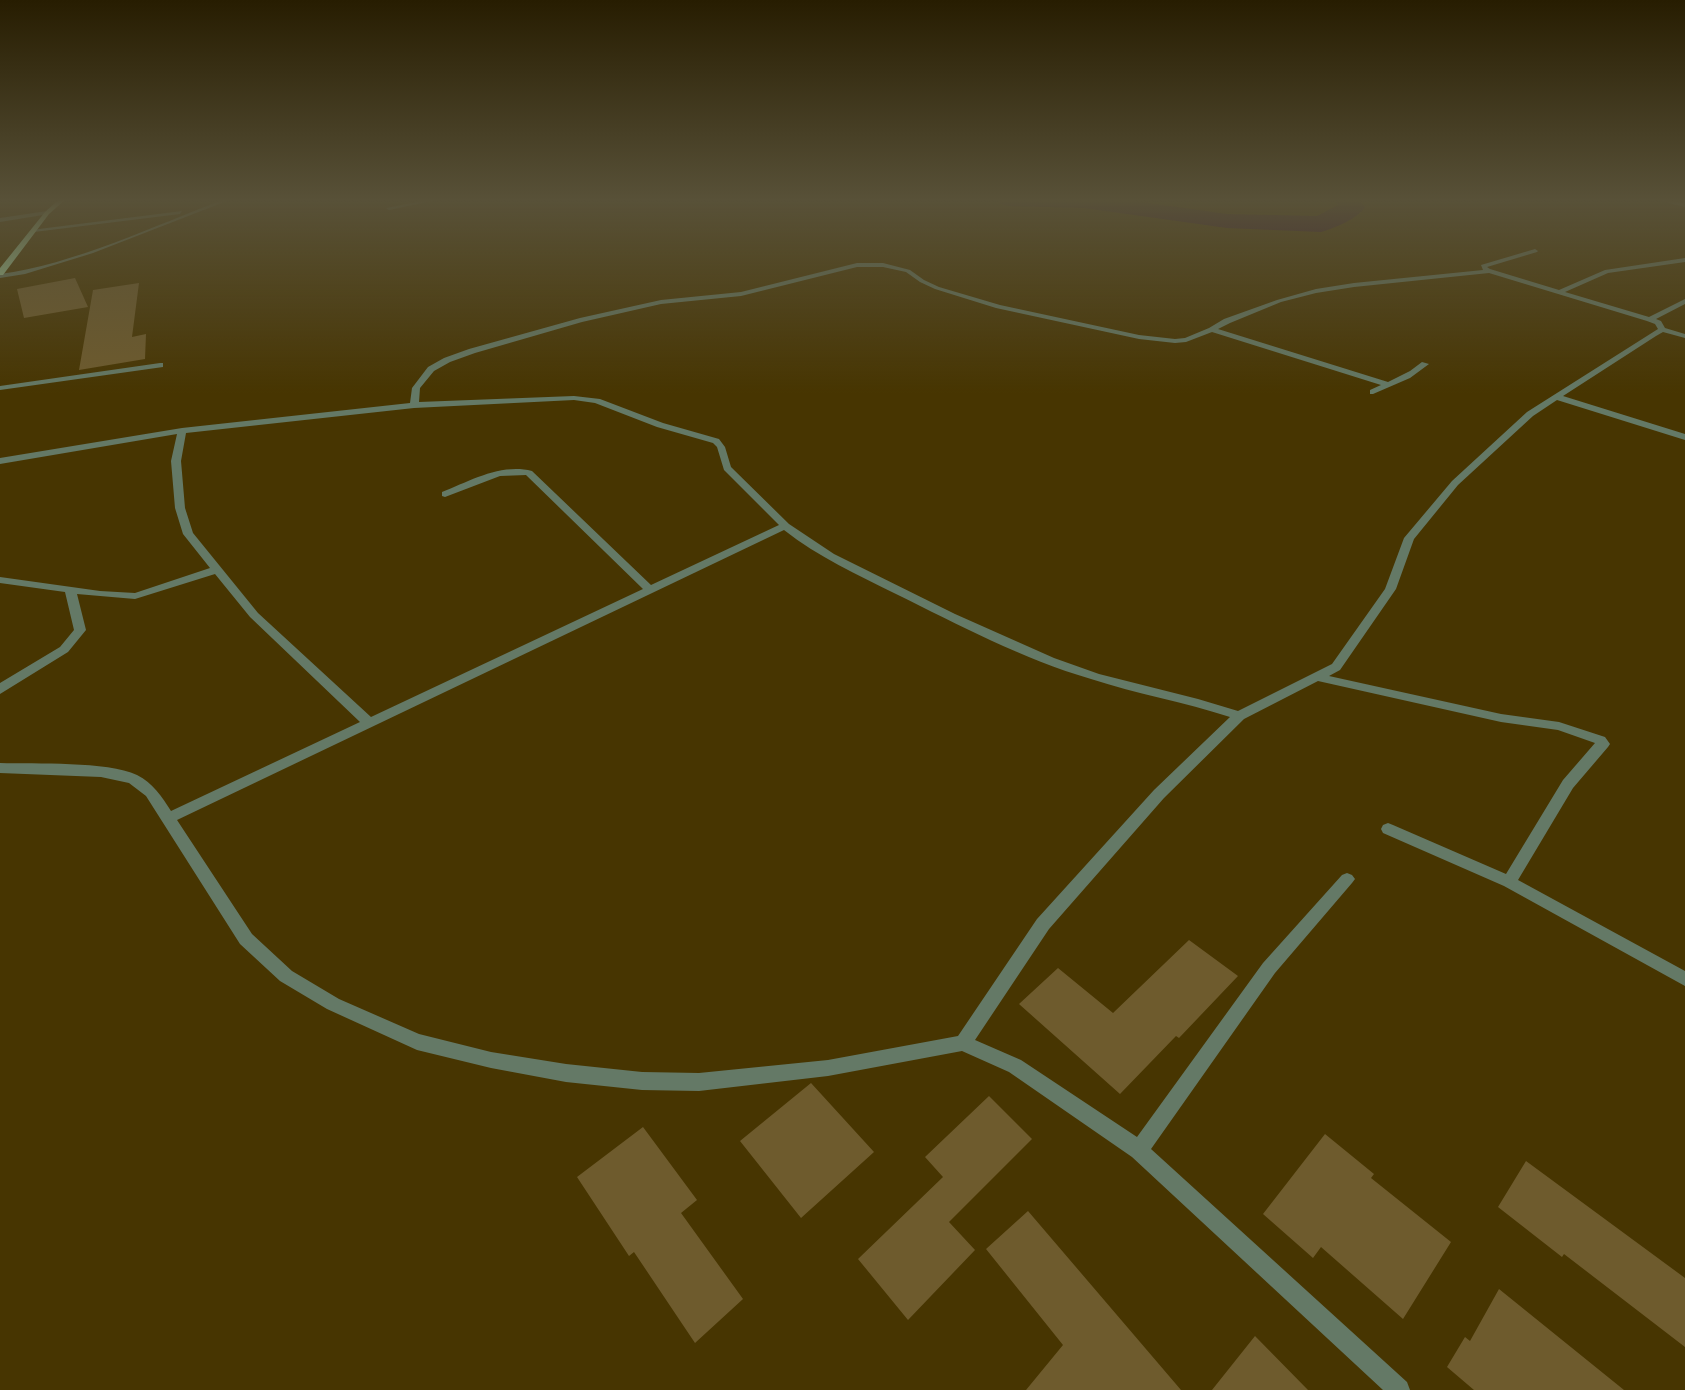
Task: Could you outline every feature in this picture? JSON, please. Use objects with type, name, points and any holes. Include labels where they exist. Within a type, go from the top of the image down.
[{"type":"highway","points":[[0,275],[8,264]]},
{"type":"street","points":[[0,275],[23,273],[52,264]]},
{"type":"street","points":[[1489,271],[1483,266],[1490,264]]},
{"type":"street","points":[[1558,292],[1607,271],[1658,264]]},
{"type":"street","points":[[414,405],[416,388],[431,369],[447,360],[472,351],[580,320],[661,302],[741,294],[857,265],[883,265],[908,271],[922,281],[937,288],[998,307],[1139,337],[1175,341],[1212,330],[1227,321],[1261,307],[1316,290],[1354,284],[1489,271],[1650,319],[1658,323],[1662,330]]},
{"type":"street","points":[[1650,319],[1685,301]]},
{"type":"street","points":[[1212,330],[1386,384]]},
{"type":"street","points":[[963,1043],[1043,924],[1159,794],[1239,716],[1336,667],[1390,589],[1409,538],[1455,483],[1530,414],[1652,334],[1662,330],[1685,336]]},
{"type":"street","points":[[1373,392],[1386,384],[1414,374],[1425,364]]},
{"type":"street","points":[[0,388],[160,365]]},
{"type":"street","points":[[1556,397],[1685,437]]},
{"type":"street","points":[[0,461],[182,431],[414,405],[560,398],[597,402],[678,431],[716,441],[721,446],[727,468],[785,526],[802,540],[837,561],[986,634],[1076,670],[1143,690],[1218,708],[1239,716]]},
{"type":"street","points":[[182,431],[176,461],[180,508],[188,534],[254,615],[369,724]]},
{"type":"street","points":[[445,494],[507,472],[522,470],[529,473],[650,590]]},
{"type":"street","points":[[169,818],[785,526]]},
{"type":"street","points":[[0,580],[70,590],[135,596],[217,569]]},
{"type":"street","points":[[0,690],[11,680],[64,651],[74,642],[80,630],[70,590]]},
{"type":"street","points":[[1316,677],[1500,718],[1559,726],[1600,740],[1603,744],[1568,784],[1509,882]]},
{"type":"street","points":[[0,768],[101,772],[133,779],[152,792],[246,939],[286,976],[333,1004],[417,1042],[490,1060],[566,1074],[642,1081],[699,1082],[828,1068],[963,1043],[1015,1066],[1139,1150],[1399,1390]]},
{"type":"street","points":[[1388,829],[1509,882],[1685,979]]},
{"type":"street","points":[[1139,1150],[1270,968],[1347,879]]},
{"type":"building","points":[[75,278],[88,307],[24,318],[17,289]]},
{"type":"building","points":[[139,283],[132,337],[146,334],[145,359],[79,370],[93,290]]},
{"type":"building","points":[[1189,940],[1238,976],[1179,1038],[1176,1036],[1120,1094],[1019,1004],[1058,968],[1113,1013]]},
{"type":"building","points":[[811,1083],[874,1152],[801,1218],[740,1141]]},
{"type":"building","points":[[989,1096],[1032,1139],[949,1222],[975,1250],[908,1320],[858,1259],[943,1177],[925,1157]]},
{"type":"building","points":[[643,1127],[697,1200],[681,1213],[743,1299],[695,1343],[634,1252],[629,1256],[577,1177]]},
{"type":"building","points":[[1325,1134],[1374,1174],[1371,1178],[1451,1242],[1403,1319],[1321,1247],[1313,1258],[1263,1214]]},
{"type":"building","points":[[1526,1161],[1685,1278],[1685,1347],[1564,1254],[1562,1257],[1498,1207]]},
{"type":"building","points":[[1028,1211],[1181,1390],[1026,1390],[1063,1345],[986,1249]]},
{"type":"building","points":[[1499,1289],[1624,1390],[1474,1390],[1447,1367],[1465,1337],[1470,1341]]},
{"type":"building","points":[[1255,1336],[1308,1390],[1212,1390]]}]
